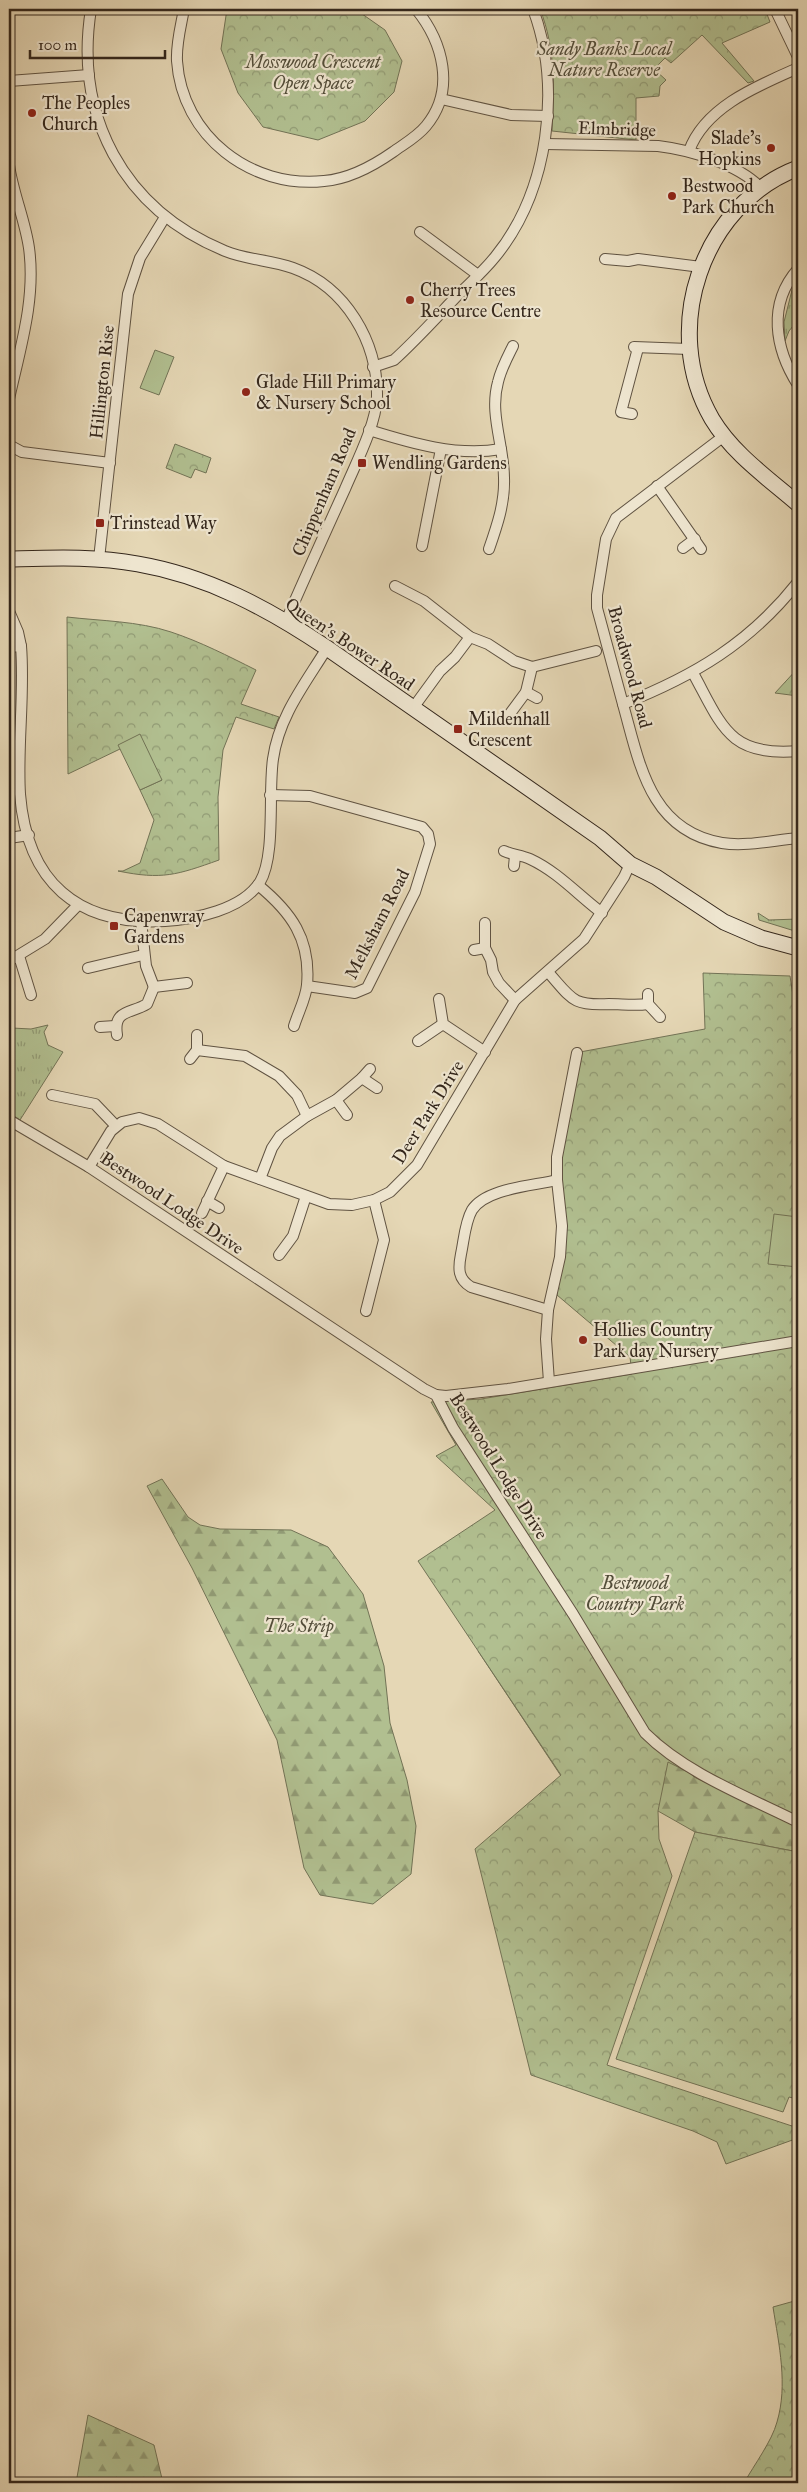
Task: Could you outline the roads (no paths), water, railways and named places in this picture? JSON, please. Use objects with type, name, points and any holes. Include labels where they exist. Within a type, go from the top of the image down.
[{"type":"street","name":"Chippenham Road","points":[[91,9],[88,28],[89,75],[95,113],[114,158],[146,200],[165,217],[202,241],[227,252],[291,267],[323,284],[346,306],[357,320],[368,342],[377,398],[369,430],[286,621]]},
{"type":"street","points":[[184,9],[178,37],[177,62],[179,77],[197,122],[218,147],[233,159],[267,175],[307,182],[325,181],[362,171],[379,162],[426,126],[441,99],[444,74],[442,60],[427,25],[416,9]]},
{"type":"street","points":[[373,367],[394,360],[495,257],[521,212],[534,182],[544,144],[548,116],[549,97],[546,63],[540,28],[533,9]]},
{"type":"street","points":[[775,9],[798,57]]},
{"type":"street","points":[[689,151],[695,135],[721,109],[760,86],[798,68]]},
{"type":"street","points":[[9,81],[89,75]]},
{"type":"street","points":[[441,99],[511,115],[548,116]]},
{"type":"street","name":"Elmbridge","points":[[544,144],[658,146],[689,151],[748,177],[760,188]]},
{"type":"street","points":[[9,165],[29,246],[31,284],[29,309],[9,400]]},
{"type":"street","points":[[798,168],[760,188],[742,204],[724,226],[708,250],[701,267],[691,303],[689,319],[690,348],[700,392],[712,419],[741,455],[798,504]]},
{"type":"street","name":"Hillington Rise","points":[[99,559],[128,294],[140,258],[165,217]]},
{"type":"street","points":[[420,232],[478,274]]},
{"type":"street","points":[[426,250],[433,242]]},
{"type":"street","points":[[605,259],[628,261],[638,259],[701,267]]},
{"type":"street","points":[[798,269],[785,290],[777,324],[780,350],[798,385]]},
{"type":"street","points":[[489,549],[501,511],[504,491],[501,450],[495,416],[495,396],[503,367],[513,346]]},
{"type":"street","points":[[632,414],[621,412],[636,348],[690,348]]},
{"type":"street","points":[[369,430],[441,449],[471,452],[501,450]]},
{"type":"street","name":"Broadwood Road","points":[[724,436],[619,514],[610,526],[606,539],[597,595],[597,608],[645,780],[657,802],[674,821],[702,838],[723,843],[798,838]]},
{"type":"street","points":[[9,444],[22,452],[110,463]]},
{"type":"street","points":[[422,546],[441,449]]},
{"type":"street","points":[[657,486],[702,549]]},
{"type":"street","points":[[482,535],[493,538]]},
{"type":"street","points":[[683,548],[695,539]]},
{"type":"street","name":"Queen's Bower Road","points":[[9,559],[66,557],[137,563],[190,576],[238,596],[286,621],[327,648],[600,838],[630,864],[656,877],[724,922],[761,938],[798,948]]},
{"type":"street","points":[[623,704],[693,674],[760,624],[798,582]]},
{"type":"street","points":[[395,586],[424,600],[470,636],[488,644],[514,661],[532,667],[596,651]]},
{"type":"street","points":[[9,612],[18,632],[21,646],[20,781],[22,809],[28,835],[47,875],[55,886],[78,905],[106,916],[141,921],[177,920],[215,911],[246,896],[258,885],[268,861],[273,758],[282,724],[294,698],[327,648]]},
{"type":"street","points":[[413,708],[440,671],[456,657],[470,636]]},
{"type":"street","points":[[9,647],[21,646]]},
{"type":"street","points":[[506,719],[526,692],[532,667]]},
{"type":"street","points":[[693,674],[729,734],[762,752],[798,751]]},
{"type":"street","points":[[526,692],[537,698]]},
{"type":"street","name":"Melksham Road","points":[[270,795],[310,796],[422,827],[428,834],[430,844],[415,892],[367,988],[355,993],[307,986]]},
{"type":"street","points":[[9,838],[28,835]]},
{"type":"street","points":[[504,850],[514,861],[529,858],[561,878],[602,913]]},
{"type":"street","name":"Deer Park Drive","points":[[116,1126],[130,1119],[149,1120],[224,1166],[330,1204],[352,1205],[374,1200],[390,1192],[417,1165],[515,1000],[584,939],[602,913],[630,864]]},
{"type":"street","points":[[258,885],[282,904],[296,924],[304,946],[307,986],[294,1026]]},
{"type":"street","points":[[9,961],[50,936],[78,905]]},
{"type":"street","points":[[100,1028],[116,1030],[118,1019],[127,1011],[147,1004],[154,987],[143,955],[141,921]]},
{"type":"street","points":[[485,923],[485,948],[499,983],[515,1000]]},
{"type":"street","points":[[474,950],[485,948]]},
{"type":"street","points":[[88,968],[101,971],[143,955]]},
{"type":"street","points":[[18,990],[29,991],[19,956]]},
{"type":"street","points":[[548,972],[570,997],[582,1004],[593,1006],[648,999],[660,1017]]},
{"type":"street","points":[[154,987],[187,984]]},
{"type":"street","points":[[439,999],[443,1024],[485,1052]]},
{"type":"street","points":[[418,1041],[443,1024]]},
{"type":"street","points":[[190,1059],[197,1050],[197,1035]]},
{"type":"street","points":[[197,1050],[245,1056],[279,1076],[297,1095],[307,1116]]},
{"type":"street","points":[[550,1382],[546,1339],[548,1310],[560,1256],[562,1226],[557,1180],[559,1140],[577,1053]]},
{"type":"street","points":[[279,1076],[285,1066]]},
{"type":"street","points":[[260,1179],[272,1148],[280,1136],[307,1116],[336,1100],[370,1069]]},
{"type":"street","points":[[362,1078],[377,1088]]},
{"type":"street","points":[[52,1095],[95,1104],[116,1126],[106,1137],[89,1167]]},
{"type":"street","points":[[68,1110],[69,1098]]},
{"type":"street","points":[[336,1100],[347,1115]]},
{"type":"street","name":"Bestwood Lodge Drive","points":[[9,1120],[89,1167],[415,1384],[436,1395],[453,1428],[573,1614],[645,1733],[660,1748],[683,1764],[798,1822]]},
{"type":"street","points":[[202,1213],[224,1166]]},
{"type":"street","points":[[548,1310],[471,1287],[462,1281],[459,1273],[459,1262],[468,1218],[479,1201],[492,1194],[557,1180]]},
{"type":"street","points":[[279,1255],[293,1236],[306,1196]]},
{"type":"street","points":[[366,1311],[378,1287],[384,1240],[374,1200]]},
{"type":"street","points":[[207,1201],[219,1208]]},
{"type":"street","points":[[436,1395],[472,1393],[550,1382],[798,1341]]},
{"type":"place","name":"The Peoples Church","points":[[32,113]]},
{"type":"place","name":"Slade's Hopkins","points":[[771,148]]},
{"type":"place","name":"Bestwood Park Church","points":[[672,196]]},
{"type":"place","name":"Cherry Trees Resource Centre","points":[[410,300]]},
{"type":"place","name":"Glade Hill Primary & Nursery School","points":[[246,392]]},
{"type":"place","name":"Wendling Gardens","points":[[362,463]]},
{"type":"place","name":"Trinstead Way","points":[[100,523]]},
{"type":"place","name":"Mildenhall Crescent","points":[[458,729]]},
{"type":"place","name":"Capenwray Gardens","points":[[114,926]]},
{"type":"place","name":"Hollies Country Park day Nursery","points":[[583,1340]]},
{"type":"park label","name":"Sandy Banks Local Nature Reserve","points":[[604,59]]},
{"type":"park label","name":"Mosswood Crescent Open Space","points":[[313,72]]},
{"type":"park label","name":"Bestwood Country Park","points":[[635,1594]]},
{"type":"park label","name":"The Strip","points":[[299,1626]]}]
